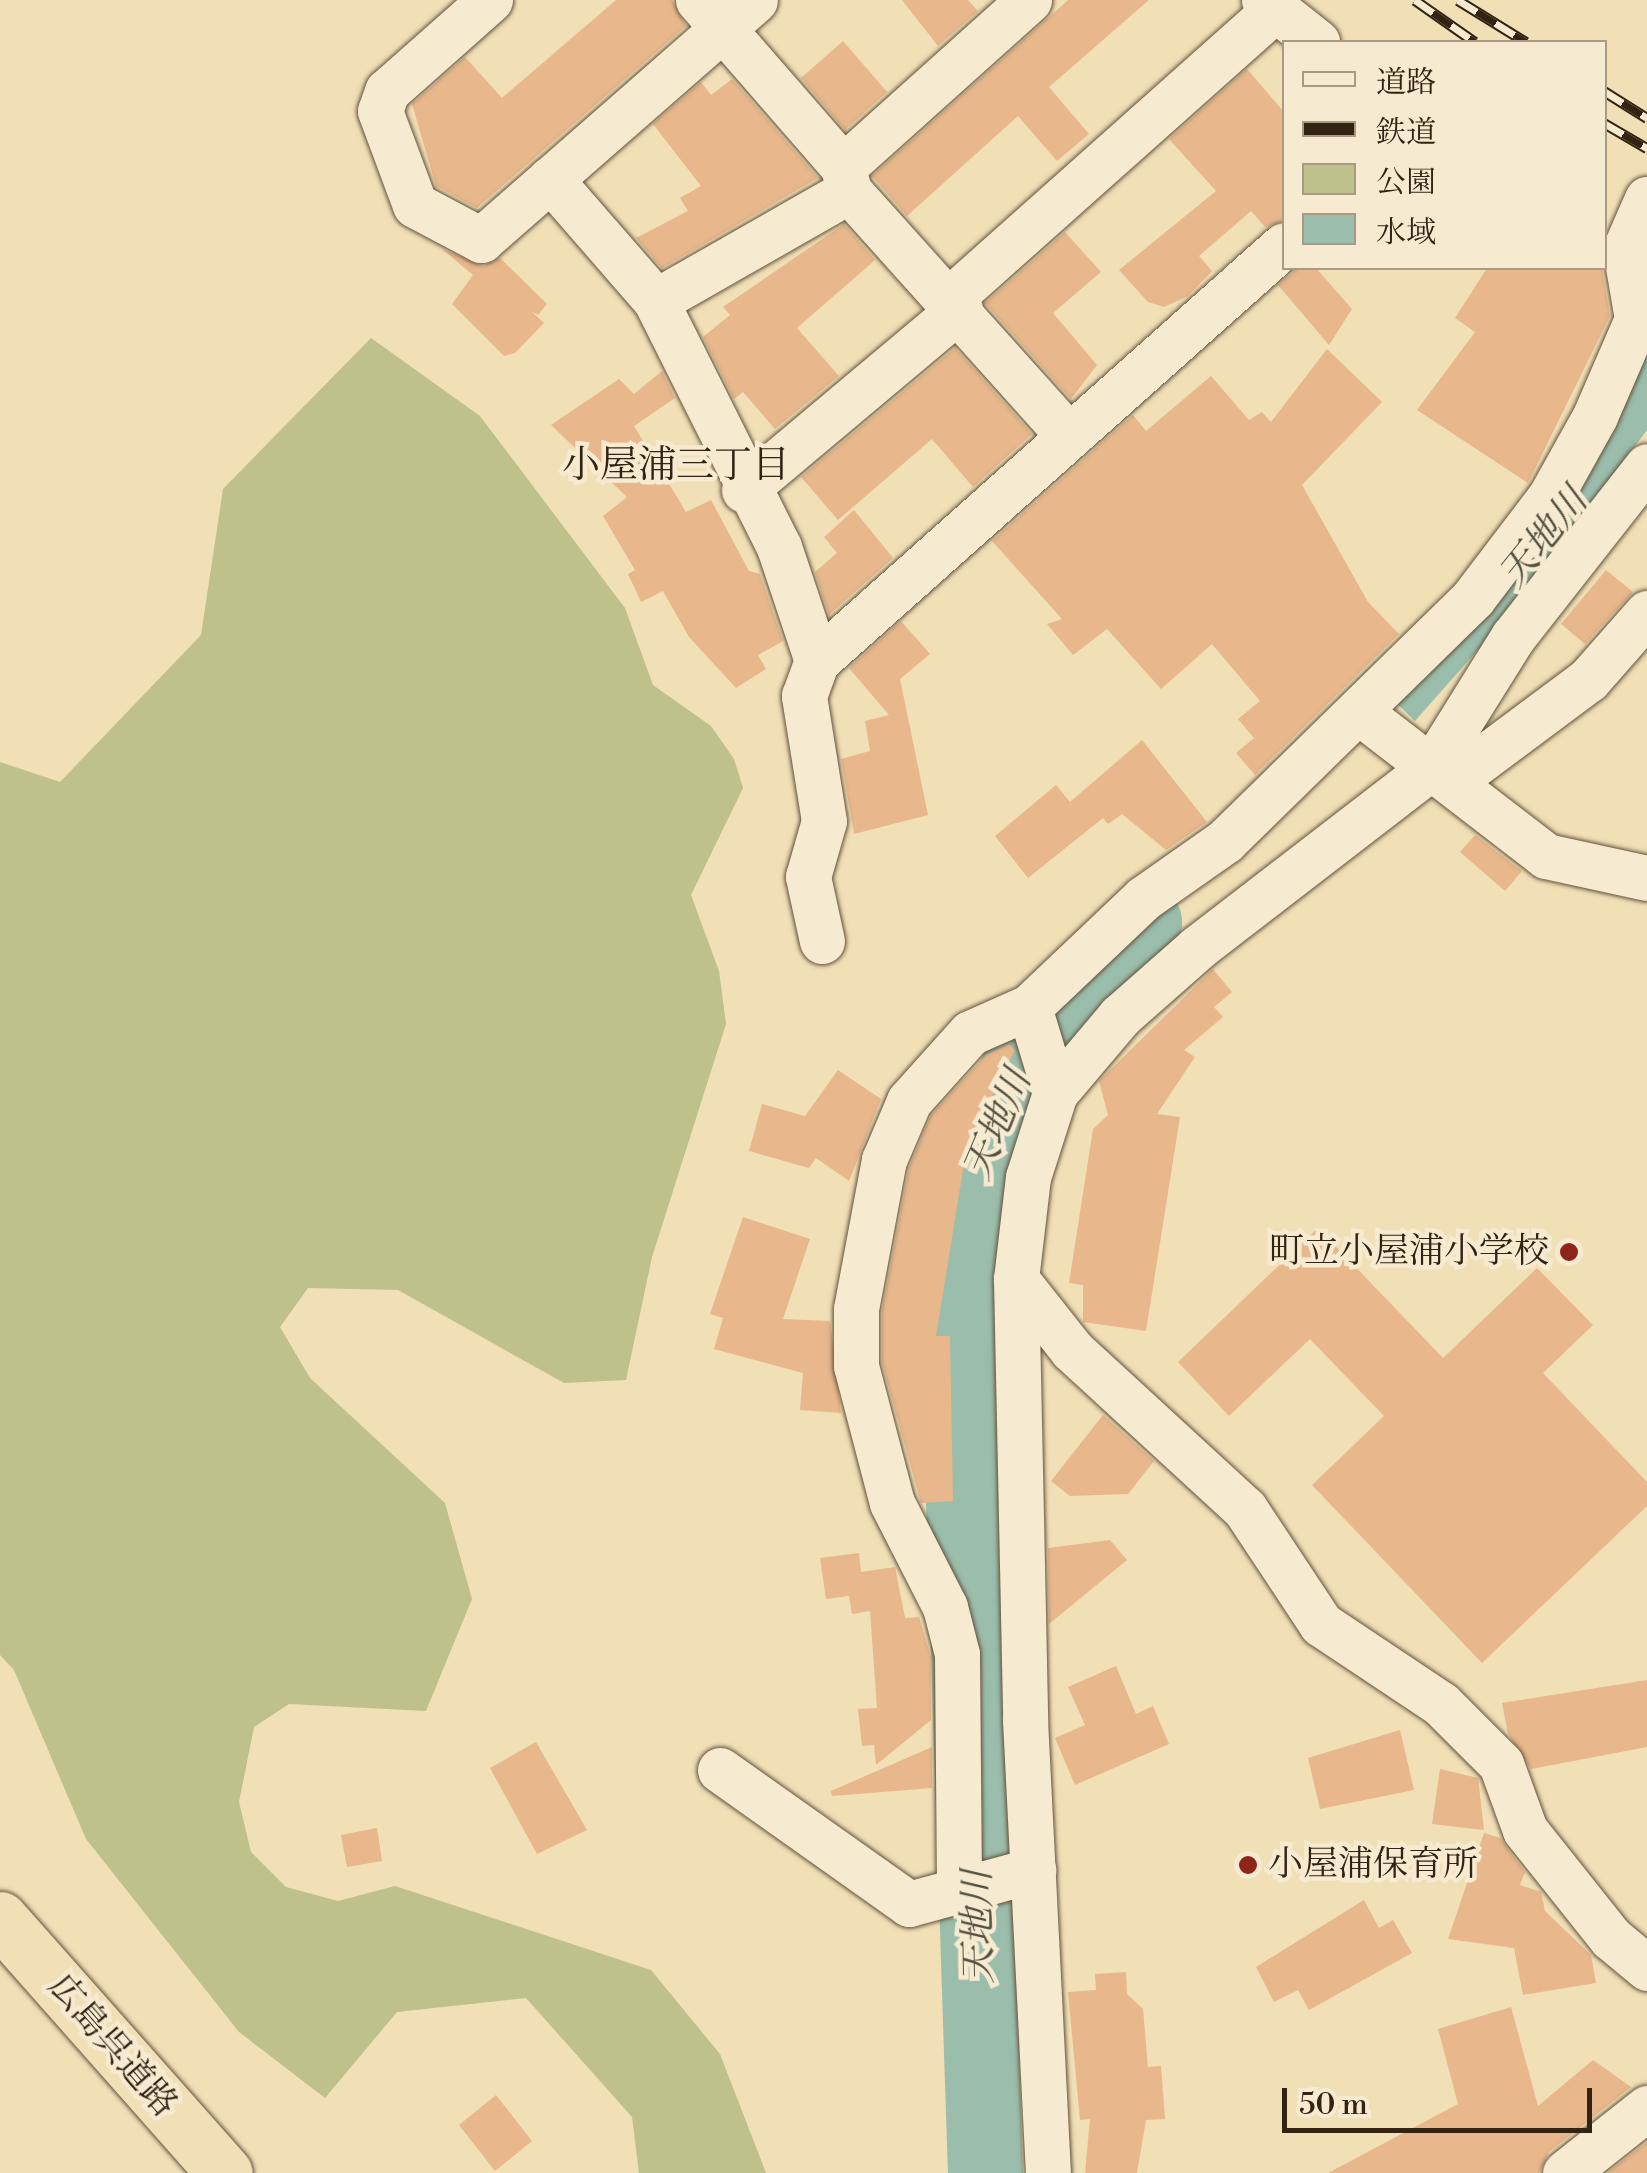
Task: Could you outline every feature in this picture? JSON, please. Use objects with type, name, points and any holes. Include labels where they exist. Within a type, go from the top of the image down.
[{"type":"highway","name":"広島呉道路","points":[[0,1919],[225,2173]]},
{"type":"street","points":[[490,0],[387,92],[380,110],[415,204],[481,240],[550,179],[725,9],[846,179],[1069,436]]},
{"type":"street","points":[[656,302],[846,179],[1029,0]]},
{"type":"street","points":[[744,490],[956,304],[1269,5],[1314,40]]},
{"type":"street","points":[[550,179],[656,302],[744,490],[779,547],[817,662]]},
{"type":"street","points":[[959,1885],[956,1654],[881,1468],[856,1366],[856,1309],[884,1160],[910,1101],[970,1033],[1029,1007],[1363,715],[1473,598],[1559,481],[1637,319],[1614,243],[1647,199]]},
{"type":"street","points":[[822,942],[808,877],[824,820],[804,696],[817,662],[1282,247]]},
{"type":"street","points":[[1429,766],[1513,637],[1647,466]]},
{"type":"street","points":[[1050,1083],[1197,948],[1429,766],[1589,680],[1647,612]]},
{"type":"street","points":[[1363,715],[1546,856],[1647,878]]},
{"type":"street","points":[[1029,1007],[1050,1083],[1028,1177],[1016,1280],[1032,1870],[1048,2173]]},
{"type":"street","points":[[1016,1280],[1072,1350],[1245,1509],[1321,1624],[1441,1704],[1501,1764],[1525,1830],[1612,1938],[1647,1968]]},
{"type":"street","points":[[720,1770],[910,1904],[959,1885],[1032,1870]]},
{"type":"street","points":[[1565,2173],[1647,2108]]},
{"type":"green space","points":[[371,338],[480,416],[625,608],[653,685],[711,726],[734,759],[743,788],[691,895],[719,971],[726,1024],[652,1257],[626,1380],[564,1383],[398,1290],[308,1288],[280,1327],[310,1378],[445,1503],[472,1599],[426,1711],[289,1704],[254,1727],[239,1802],[251,1852],[286,1887],[338,1901],[395,1886],[651,1970],[720,2054],[766,2173],[639,2173],[632,2117],[526,1998],[397,2012],[325,2098],[239,2032],[86,1839],[14,1670],[0,1655],[0,762],[60,782],[201,635],[223,489]]},
{"type":"water","points":[[1647,283],[1647,430],[1513,610],[1415,721],[1381,688],[1533,506]]},
{"type":"building","points":[[616,0],[672,0],[686,26],[477,208],[436,186],[412,104],[465,57],[502,98]]},
{"type":"building","points":[[902,0],[968,0],[978,11],[938,46]]},
{"type":"building","points":[[1068,0],[1149,0],[1049,87],[1089,134],[1057,161],[1018,116],[907,216],[872,176]]},
{"type":"building","points":[[843,41],[887,92],[845,130],[801,78]]},
{"type":"building","points":[[1247,69],[1282,110],[1282,221],[1265,227],[1251,211],[1199,256],[1212,271],[1188,296],[1164,307],[1148,302],[1119,270],[1216,191],[1169,139]]},
{"type":"building","points":[[732,79],[818,178],[662,268],[636,238],[688,211],[680,198],[701,186],[653,124],[701,82],[711,95]]},
{"type":"building","points":[[844,224],[875,260],[797,328],[839,376],[775,429],[743,392],[734,399],[703,337],[730,315],[723,307]]},
{"type":"building","points":[[1065,232],[1101,272],[1053,313],[1097,365],[1071,399],[985,303]]},
{"type":"building","points":[[442,249],[483,266],[500,258],[547,304],[538,315],[531,311],[544,323],[515,353],[504,356],[452,304],[473,275]]},
{"type":"building","points":[[1296,270],[1318,270],[1352,309],[1329,345],[1278,285]]},
{"type":"building","points":[[1486,270],[1602,270],[1610,316],[1528,483],[1417,410],[1475,332],[1455,318]]},
{"type":"building","points":[[955,348],[1032,434],[973,487],[932,439],[838,520],[801,477]]},
{"type":"building","points":[[1327,349],[1382,402],[1302,485],[1368,602],[1399,634],[1255,775],[1236,753],[1254,738],[1238,719],[1260,701],[1212,644],[1161,689],[1107,629],[1073,655],[1047,624],[1062,619],[992,541],[1133,415],[1146,431],[1211,376],[1249,420],[1262,412],[1271,422]]},
{"type":"building","points":[[662,371],[675,398],[634,426],[686,512],[711,500],[749,571],[760,574],[783,641],[758,655],[766,669],[736,688],[689,637],[663,591],[641,602],[628,574],[635,570],[603,516],[627,497],[551,425],[619,379],[634,394]]},
{"type":"building","points":[[854,510],[893,558],[829,615],[815,572],[837,553],[824,537]]},
{"type":"building","points":[[1606,570],[1633,592],[1585,644],[1561,624]]},
{"type":"building","points":[[901,621],[930,654],[900,679],[928,815],[854,834],[841,759],[870,751],[865,721],[889,715],[849,668]]},
{"type":"building","points":[[1142,740],[1207,822],[1166,850],[1122,814],[1108,824],[1103,818],[1028,878],[995,836],[1056,785],[1070,802]]},
{"type":"building","points":[[1475,835],[1522,871],[1505,891],[1460,852]]},
{"type":"building","points":[[1213,969],[1232,992],[1214,1007],[1223,1017],[1184,1050],[1195,1057],[1157,1114],[1180,1117],[1146,1331],[1083,1322],[1083,1285],[1069,1283],[1093,1129],[1108,1115],[1099,1081]]},
{"type":"building","points":[[1009,1044],[1015,1050],[967,1145],[936,1336],[950,1336],[953,1501],[921,1503],[882,1363],[882,1311],[909,1168],[931,1115],[986,1055]]},
{"type":"building","points":[[838,1070],[881,1099],[849,1181],[816,1158],[809,1168],[749,1151],[762,1104],[805,1116]]},
{"type":"building","points":[[743,1217],[810,1239],[783,1319],[830,1321],[841,1413],[800,1410],[803,1373],[714,1349],[723,1318],[710,1314]]},
{"type":"building","points":[[1318,1228],[1443,1358],[1537,1268],[1593,1325],[1543,1373],[1647,1482],[1647,1506],[1482,1663],[1312,1485],[1384,1416],[1310,1339],[1229,1416],[1178,1362]]},
{"type":"building","points":[[1103,1415],[1154,1461],[1128,1494],[1070,1496],[1051,1481]]},
{"type":"building","points":[[1110,1540],[1127,1560],[1049,1624],[1048,1548]]},
{"type":"building","points":[[859,1553],[861,1572],[895,1567],[905,1618],[919,1617],[931,1657],[931,1720],[876,1765],[874,1745],[862,1746],[858,1709],[877,1708],[870,1611],[852,1614],[849,1596],[826,1599],[820,1558]]},
{"type":"building","points":[[1116,1666],[1136,1714],[1153,1706],[1169,1744],[1075,1785],[1055,1738],[1085,1725],[1068,1687]]},
{"type":"building","points":[[1647,1680],[1647,1747],[1531,1769],[1508,1734],[1502,1703]]},
{"type":"building","points":[[1400,1730],[1414,1790],[1320,1809],[1308,1758]]},
{"type":"building","points":[[536,1742],[587,1830],[537,1854],[490,1768]]},
{"type":"building","points":[[932,1747],[932,1788],[832,1796],[831,1791]]},
{"type":"building","points":[[1440,1769],[1478,1778],[1484,1830],[1432,1824]]},
{"type":"building","points":[[377,1828],[382,1861],[347,1867],[341,1835]]},
{"type":"building","points":[[1484,1833],[1500,1838],[1525,1872],[1520,1885],[1541,1892],[1545,1911],[1591,1955],[1596,1983],[1523,1995],[1514,1948],[1448,1939]]},
{"type":"building","points":[[1364,1900],[1379,1928],[1393,1920],[1412,1953],[1309,2010],[1298,1990],[1274,2002],[1256,1967]]},
{"type":"building","points":[[1126,1972],[1127,1994],[1143,2009],[1148,2067],[1161,2066],[1165,2119],[1146,2120],[1137,2173],[1085,2173],[1090,2119],[1080,2120],[1068,1992],[1096,1990],[1095,1974]]},
{"type":"building","points":[[1511,2007],[1538,2106],[1593,2060],[1631,2087],[1549,2152],[1539,2173],[1328,2173],[1458,2104],[1438,2029]]},
{"type":"building","points":[[496,2095],[532,2141],[495,2171],[459,2125]]},
{"type":"building","points":[[1647,2142],[1647,2173],[1607,2173]]},
{"type":"waterway","name":"天地川","points":[[985,2173],[958,1351],[969,1175],[1017,1070],[1101,959],[1144,922]]},
{"type":"railway","points":[[1415,0],[1472,40]]},
{"type":"railway","points":[[1458,0],[1523,40]]},
{"type":"railway","points":[[1607,93],[1647,118]]},
{"type":"railway","points":[[1607,125],[1647,148]]},
{"type":"place","name":"町立小屋浦小学校","points":[[1569,1252]]},
{"type":"place","name":"小屋浦保育所","points":[[1248,1865]]},
{"type":"district","name":"小屋浦三丁目","points":[[676,466]]}]
